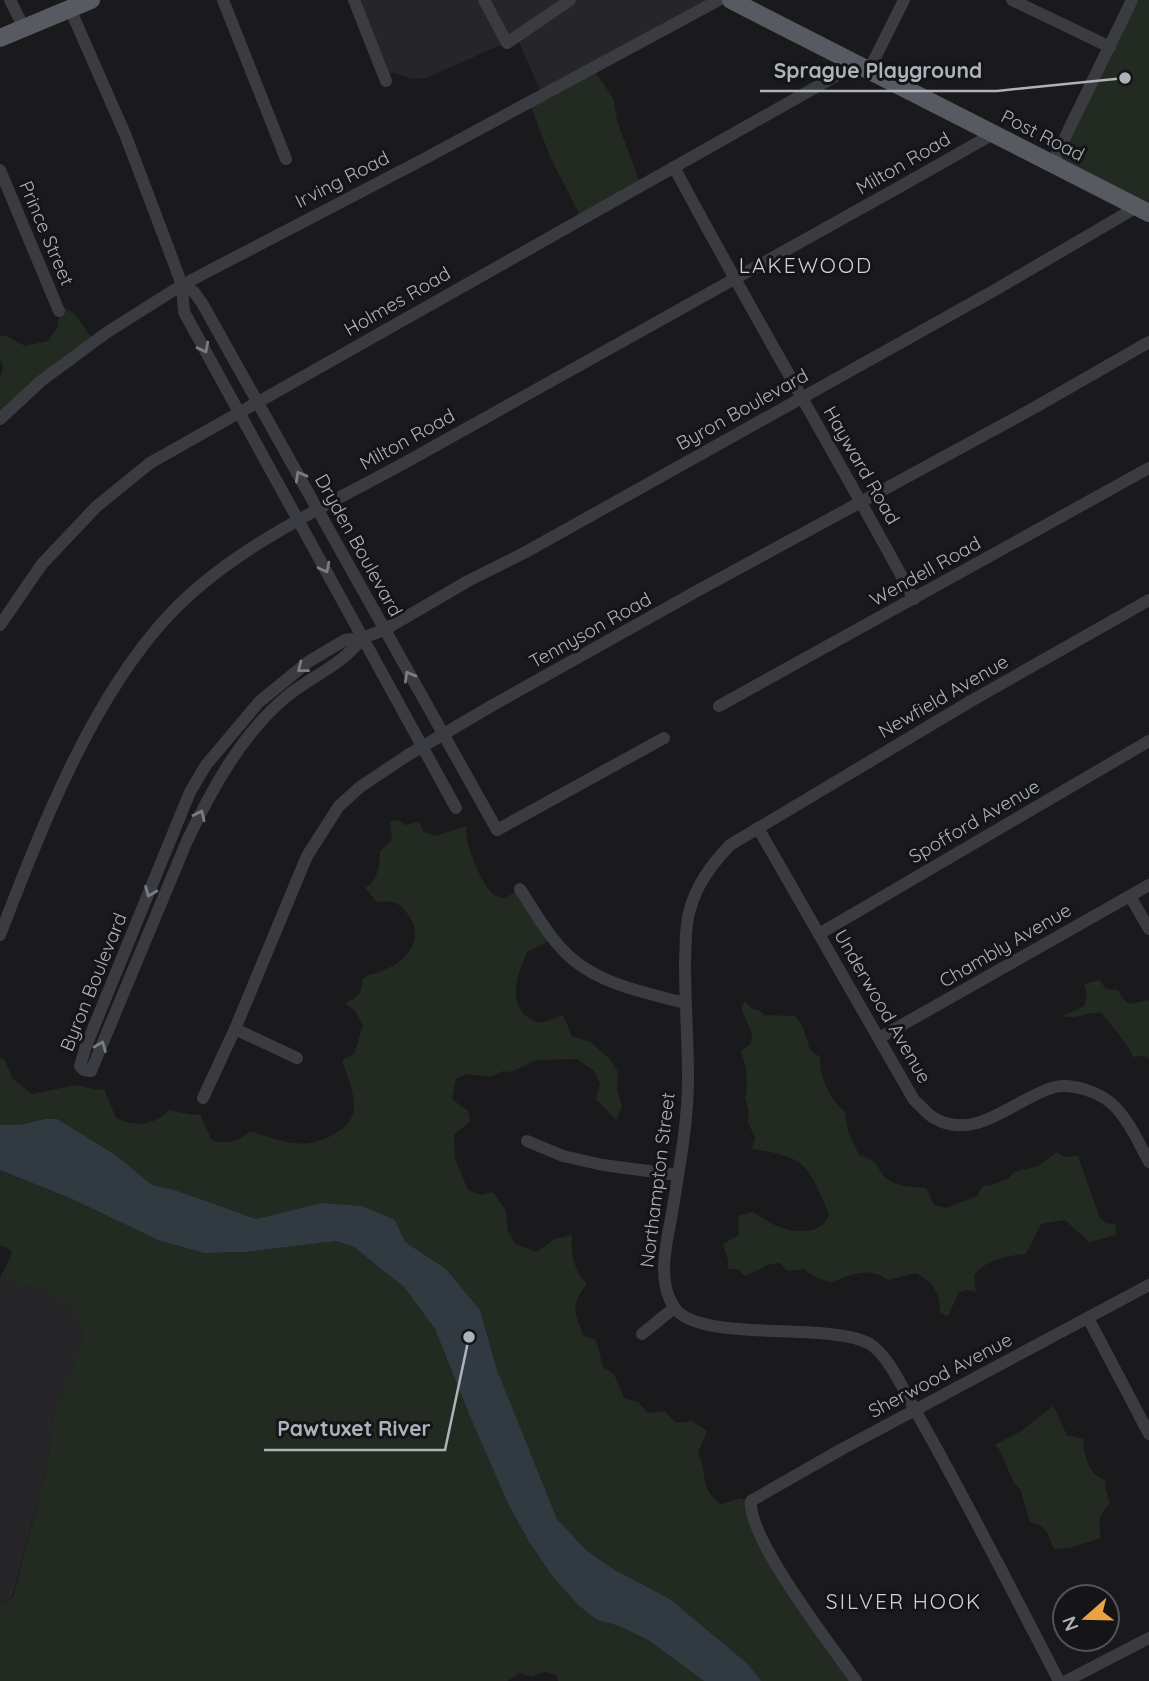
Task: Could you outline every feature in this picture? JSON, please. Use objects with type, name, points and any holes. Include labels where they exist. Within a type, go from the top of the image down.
[{"type":"main road","points":[[0,38],[92,0]]},
{"type":"main road","name":"Post Road","points":[[731,0],[1143,210]]},
{"type":"street","points":[[10,0],[24,28]]},
{"type":"street","points":[[223,0],[286,159]]},
{"type":"street","points":[[354,0],[386,81]]},
{"type":"street","points":[[484,0],[507,43],[570,0]]},
{"type":"street","name":"Irving Road","points":[[0,419],[41,381],[106,333],[182,285],[719,0]]},
{"type":"street","points":[[863,67],[904,0]]},
{"type":"street","points":[[1012,0],[1110,47]]},
{"type":"street","points":[[1052,164],[1132,0]]},
{"type":"street","name":"Dryden Boulevard","points":[[70,9],[125,134],[182,285],[184,312],[456,808]]},
{"type":"street","name":"Holmes Road","points":[[0,625],[42,564],[96,507],[150,463],[674,167],[863,67]]},
{"type":"street","name":"Milton Road","points":[[0,935],[60,792],[102,704],[168,616],[201,584],[300,520],[577,365],[734,281],[993,134]]},
{"type":"street","name":"Hayward Road","points":[[674,167],[734,281],[914,599]]},
{"type":"street","name":"Prince Street","points":[[0,170],[59,311]]},
{"type":"street","name":"Byron Boulevard","points":[[362,638],[352,652],[287,696],[253,729],[229,765],[205,804],[173,874],[91,1071],[85,1070],[80,1066],[86,1046],[190,792],[215,755],[259,702],[308,662],[345,640],[362,638],[384,630],[468,581],[524,553],[1143,210]]},
{"type":"street","name":"Dryden Boulevard","points":[[182,285],[194,292],[202,303],[259,401],[497,830],[664,738]]},
{"type":"street","name":"Tennyson Road","points":[[203,1098],[236,1029],[307,856],[339,806],[360,787],[423,746],[697,591],[862,503],[1149,342]]},
{"type":"street","name":"Wendell Road","points":[[719,706],[1149,468]]},
{"type":"street","name":"Newfield Avenue","points":[[758,828],[971,701],[1149,600]]},
{"type":"street","name":"Spofford Avenue","points":[[819,934],[1149,741]]},
{"type":"street","points":[[215,755],[229,765]]},
{"type":"street","name":"Underwood Avenue","points":[[758,828],[914,1100],[932,1117],[948,1124],[963,1125],[998,1116],[1055,1087],[1073,1086],[1094,1093],[1111,1103],[1134,1133],[1149,1162]]},
{"type":"street","name":"Northampton Street","points":[[674,1308],[664,1279],[664,1260],[678,1175],[688,1082],[685,1003],[689,913],[706,873],[730,845],[758,828]]},
{"type":"street","points":[[159,868],[173,874]]},
{"type":"street","name":"Chambly Avenue","points":[[879,1038],[1149,885]]},
{"type":"street","points":[[520,889],[561,948],[578,964],[604,979],[630,989],[685,1003]]},
{"type":"street","points":[[1130,896],[1149,929]]},
{"type":"street","points":[[236,1029],[297,1058]]},
{"type":"street","points":[[527,1141],[563,1156],[603,1165],[678,1175]]},
{"type":"street","name":"Sherwood Avenue","points":[[856,1681],[778,1569],[757,1532],[750,1510],[751,1501],[1149,1285]]},
{"type":"street","points":[[642,1334],[674,1308],[686,1320],[765,1331],[844,1336],[870,1343],[883,1356],[915,1410],[1059,1681]]},
{"type":"street","points":[[1088,1318],[1149,1434]]},
{"type":"street","points":[[1066,1681],[1149,1638]]},
{"type":"shaded area","points":[[353,0],[717,0],[542,94],[517,38],[426,78],[412,79],[394,73],[383,73]]},
{"type":"shaded area","points":[[1131,0],[1149,0],[1149,213],[1054,165]]},
{"type":"shaded area","points":[[593,68],[614,100],[617,121],[640,183],[581,217],[551,159],[529,102]]},
{"type":"shaded area","points":[[60,305],[75,314],[93,340],[0,417],[0,379],[3,367],[0,360],[0,337],[4,335],[25,346],[48,341],[58,326]]},
{"type":"shaded area","points":[[398,820],[405,825],[419,822],[424,832],[435,836],[467,826],[470,851],[489,889],[504,899],[520,889],[552,940],[527,952],[516,985],[520,1009],[537,1022],[563,1015],[572,1036],[590,1042],[609,1058],[618,1072],[617,1088],[622,1107],[616,1120],[596,1099],[600,1083],[594,1071],[577,1059],[537,1060],[511,1072],[503,1071],[490,1077],[467,1074],[456,1079],[452,1099],[468,1111],[470,1121],[454,1135],[455,1159],[468,1190],[481,1195],[493,1192],[506,1211],[508,1231],[515,1244],[536,1252],[555,1239],[572,1235],[574,1261],[587,1284],[576,1303],[576,1315],[584,1336],[596,1340],[603,1367],[614,1374],[624,1398],[638,1402],[648,1413],[665,1411],[676,1423],[692,1421],[707,1431],[698,1453],[709,1491],[721,1504],[741,1498],[748,1502],[749,1513],[855,1681],[761,1681],[748,1664],[670,1599],[615,1570],[587,1551],[557,1519],[497,1370],[480,1310],[446,1269],[405,1242],[395,1220],[321,1203],[256,1219],[175,1190],[152,1185],[117,1156],[44,1119],[20,1125],[0,1125],[0,1059],[4,1059],[13,1079],[32,1094],[76,1085],[104,1089],[116,1118],[130,1123],[151,1122],[169,1110],[200,1114],[211,1139],[221,1142],[232,1141],[250,1131],[302,1144],[322,1140],[341,1130],[350,1120],[354,1107],[351,1086],[342,1060],[354,1054],[363,1026],[355,1011],[345,1003],[358,995],[365,977],[399,962],[412,948],[414,939],[412,921],[403,908],[393,902],[377,902],[365,888],[375,877],[380,851],[392,840],[390,822]]},
{"type":"shaded area","points":[[1099,980],[1106,989],[1118,990],[1129,1004],[1149,1000],[1149,1059],[1144,1056],[1133,1057],[1102,1013],[1063,1016],[1084,1006],[1087,995],[1084,984]]},
{"type":"shaded area","points":[[745,1001],[752,1009],[759,1010],[764,1015],[795,1016],[803,1027],[810,1050],[820,1057],[826,1087],[845,1112],[848,1131],[859,1155],[872,1160],[885,1178],[903,1186],[926,1188],[934,1205],[947,1208],[977,1196],[983,1186],[1009,1178],[1014,1172],[1038,1166],[1057,1152],[1064,1157],[1078,1156],[1100,1218],[1106,1223],[1115,1224],[1116,1235],[1089,1242],[1065,1220],[1041,1224],[1026,1254],[997,1260],[978,1270],[974,1275],[976,1292],[959,1292],[948,1316],[940,1313],[935,1289],[916,1273],[888,1280],[867,1272],[831,1283],[811,1275],[804,1269],[787,1271],[780,1263],[770,1264],[745,1276],[737,1269],[728,1269],[723,1244],[739,1235],[738,1216],[753,1212],[779,1227],[808,1231],[821,1226],[829,1214],[804,1166],[785,1156],[752,1149],[755,1137],[748,1123],[746,1068],[741,1051],[751,1043],[752,1033],[741,1008]]},
{"type":"shaded area","points":[[57,1119],[117,1156],[152,1185],[175,1190],[256,1219],[321,1203],[362,1206],[395,1220],[405,1242],[446,1269],[480,1310],[497,1370],[557,1519],[587,1551],[615,1570],[670,1599],[748,1664],[761,1681],[704,1681],[648,1640],[619,1626],[597,1620],[579,1606],[553,1577],[508,1504],[435,1329],[404,1287],[354,1247],[336,1241],[246,1252],[204,1253],[158,1240],[72,1199],[0,1170],[0,1125],[20,1125]]},
{"type":"shaded area","points":[[0,1170],[72,1199],[158,1240],[204,1253],[246,1252],[336,1241],[354,1247],[404,1287],[435,1329],[508,1504],[553,1577],[579,1606],[597,1620],[619,1626],[648,1640],[704,1681],[558,1681],[556,1675],[544,1672],[531,1677],[520,1673],[507,1681],[0,1681],[0,1606],[13,1597],[47,1467],[53,1412],[68,1380],[83,1335],[73,1310],[49,1293],[0,1278],[12,1253],[0,1245]]},
{"type":"shaded area","points":[[0,1278],[49,1293],[73,1310],[83,1335],[68,1380],[53,1412],[47,1467],[12,1597],[0,1606]]},
{"type":"shaded area","points":[[1053,1406],[1067,1435],[1083,1439],[1086,1458],[1092,1470],[1095,1475],[1106,1480],[1105,1487],[1110,1504],[1100,1520],[1101,1538],[1070,1548],[1054,1549],[1044,1528],[1030,1522],[1020,1489],[1014,1483],[995,1445],[1021,1431]]},
{"type":"place","name":"Sprague Playground","points":[[1125,78]]},
{"type":"place","name":"Pawtuxet River","points":[[469,1337]]},
{"type":"district","name":"LAKEWOOD","points":[[806,265]]},
{"type":"district","name":"SILVER HOOK","points":[[904,1601]]}]
